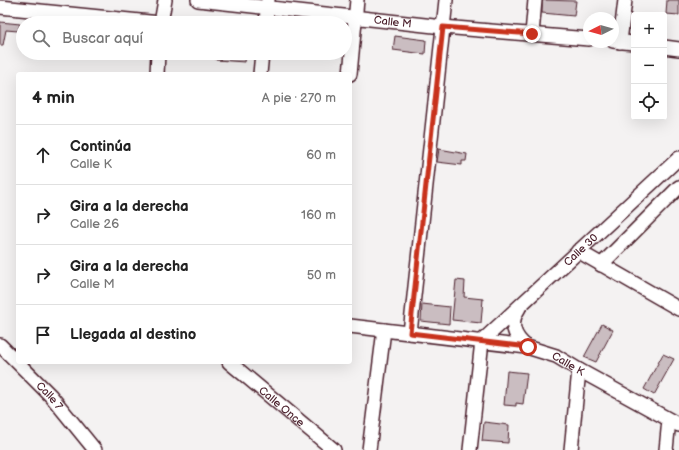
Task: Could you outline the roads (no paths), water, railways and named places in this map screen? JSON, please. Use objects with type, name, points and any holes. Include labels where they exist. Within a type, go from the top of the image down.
[{"type":"street","points":[[162,16],[165,0]]},
{"type":"street","name":"Calle M","points":[[198,0],[268,4],[349,16]]},
{"type":"street","points":[[352,55],[357,0]]},
{"type":"street","points":[[410,333],[446,0]]},
{"type":"street","points":[[532,34],[535,0]]},
{"type":"street","points":[[619,27],[625,0]]},
{"type":"street","points":[[267,16],[268,4]]},
{"type":"street","points":[[0,7],[90,16]]},
{"type":"street","name":"Calle M","points":[[352,16],[443,27],[583,38]]},
{"type":"street","points":[[619,41],[631,43]]},
{"type":"street","points":[[667,47],[679,49]]},
{"type":"street","points":[[157,72],[158,60]]},
{"type":"street","points":[[260,72],[261,60]]},
{"type":"street","points":[[350,72],[351,60]]},
{"type":"street","name":"Calle 30","points":[[482,341],[679,158]]},
{"type":"street","points":[[601,265],[679,187]]},
{"type":"street","points":[[578,251],[679,309]]},
{"type":"street","points":[[522,304],[515,314],[513,327],[515,335],[528,347]]},
{"type":"street","name":"Calle K","points":[[352,326],[528,347],[556,356],[674,423]]},
{"type":"street","points":[[369,450],[384,330]]},
{"type":"street","points":[[470,450],[482,341]]},
{"type":"street","name":"Calle 7","points":[[0,345],[16,361]]},
{"type":"street","name":"Calle 7","points":[[19,364],[51,396],[90,447]]},
{"type":"street","name":"Calle Once","points":[[232,364],[334,450]]},
{"type":"street","points":[[571,450],[579,370]]},
{"type":"street","points":[[666,450],[674,423]]}]
